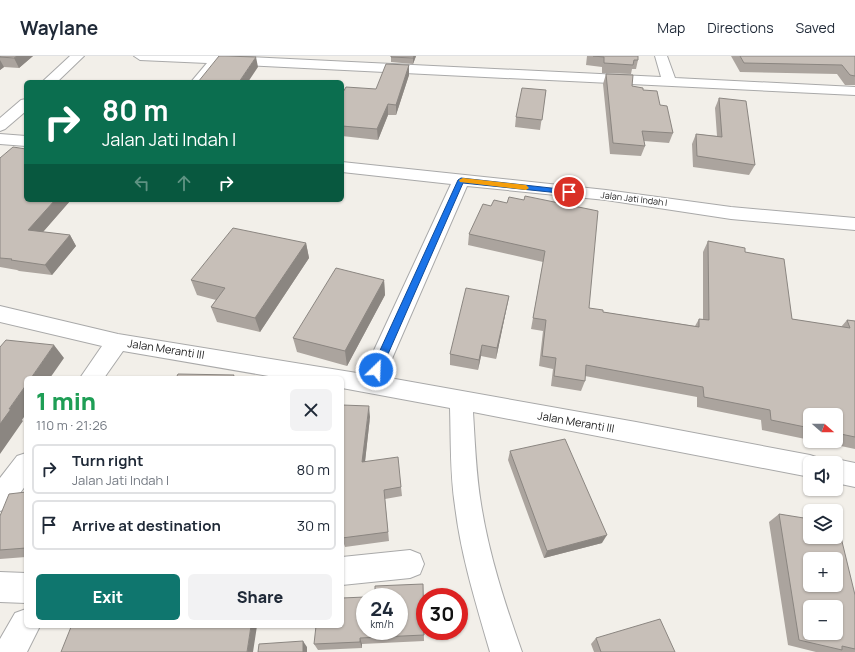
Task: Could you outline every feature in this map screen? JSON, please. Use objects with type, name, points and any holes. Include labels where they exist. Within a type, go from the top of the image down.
[{"type":"street","points":[[51,80],[78,56]]},
{"type":"street","points":[[140,56],[315,60],[458,71],[855,91]]},
{"type":"street","points":[[449,56],[458,71]]},
{"type":"street","points":[[661,56],[668,81]]},
{"type":"street","points":[[200,80],[220,58]]},
{"type":"street","points":[[0,126],[24,105]]},
{"type":"street","points":[[0,139],[24,141]]},
{"type":"street","name":"Jalan Jati Indah I","points":[[344,167],[620,197],[738,214],[855,224]]},
{"type":"street","points":[[370,384],[461,180]]},
{"type":"street","name":"Jalan Meranti III","points":[[0,314],[118,342],[321,376]]},
{"type":"street","points":[[92,376],[118,342]]},
{"type":"street","name":"Jalan Meranti III","points":[[344,380],[803,465]]},
{"type":"street","points":[[461,401],[464,469],[470,520],[492,609],[506,652]]},
{"type":"street","points":[[0,499],[24,467]]},
{"type":"street","points":[[843,472],[855,475]]},
{"type":"street","points":[[344,571],[410,564]]},
{"type":"street","points":[[0,587],[24,588]]},
{"type":"street","points":[[10,652],[24,628]]},
{"type":"building","points":[[0,56],[17,56],[14,58]]},
{"type":"building","points":[[219,56],[256,57],[240,80],[200,80]]},
{"type":"building","points":[[391,56],[414,56],[413,58]]},
{"type":"building","points":[[593,56],[638,56],[638,60],[634,60],[633,65],[604,63],[604,57]]},
{"type":"building","points":[[740,56],[855,56],[855,76],[850,75],[842,65],[744,63]]},
{"type":"building","points":[[386,64],[409,65],[396,105],[388,104],[377,129],[344,126],[344,90],[346,87],[376,89]]},
{"type":"building","points":[[606,74],[633,75],[632,86],[643,88],[643,90],[657,91],[660,105],[667,106],[673,133],[642,131],[645,146],[613,143]]},
{"type":"building","points":[[522,88],[546,90],[542,120],[516,117]]},
{"type":"building","points":[[719,98],[746,101],[755,165],[697,156],[696,134],[722,137]]},
{"type":"building","points":[[13,147],[24,149],[24,202],[53,202],[28,230],[70,235],[45,265],[0,258],[0,158]]},
{"type":"building","points":[[525,196],[598,211],[589,308],[603,310],[603,312],[699,327],[699,319],[709,320],[708,241],[745,248],[745,252],[784,259],[792,319],[850,328],[847,320],[855,321],[855,437],[843,434],[843,408],[803,408],[803,427],[771,420],[770,410],[704,397],[703,387],[586,365],[585,381],[554,376],[556,358],[542,356],[546,320],[533,318],[545,251],[469,234],[483,204],[491,206],[494,200],[507,203],[509,197],[524,200]]},
{"type":"building","points":[[233,228],[306,243],[255,318],[211,307],[225,288],[191,280]]},
{"type":"building","points":[[336,268],[384,280],[345,351],[293,338]]},
{"type":"building","points":[[466,288],[509,296],[497,348],[482,345],[479,360],[450,354]]},
{"type":"building","points":[[6,340],[54,345],[32,376],[24,376],[24,388],[0,424],[0,347]]},
{"type":"building","points":[[178,374],[234,375],[234,376],[177,376]]},
{"type":"building","points":[[344,405],[369,406],[362,462],[398,457],[401,487],[384,490],[388,532],[344,538]]},
{"type":"building","points":[[565,439],[607,535],[547,551],[510,451]]},
{"type":"building","points":[[24,492],[24,548],[0,550],[0,516],[9,494]]},
{"type":"building","points":[[779,514],[803,518],[803,544],[843,544],[855,595],[855,649],[842,646],[842,650],[799,640]]},
{"type":"building","points":[[423,584],[423,588],[416,588],[416,635],[408,636],[408,588],[375,588],[375,586]]},
{"type":"building","points":[[356,597],[356,640],[360,640],[360,642],[314,644],[316,628],[344,628],[344,598]]},
{"type":"building","points":[[660,619],[675,652],[601,652],[596,638]]},
{"type":"building","points":[[71,628],[251,628],[247,652],[61,652]]},
{"type":"building","points":[[303,641],[303,652],[258,652],[259,644]]},
{"type":"slow traffic","points":[[463,180],[526,188]]},
{"type":"route","points":[[376,370],[461,180],[569,192]]}]
